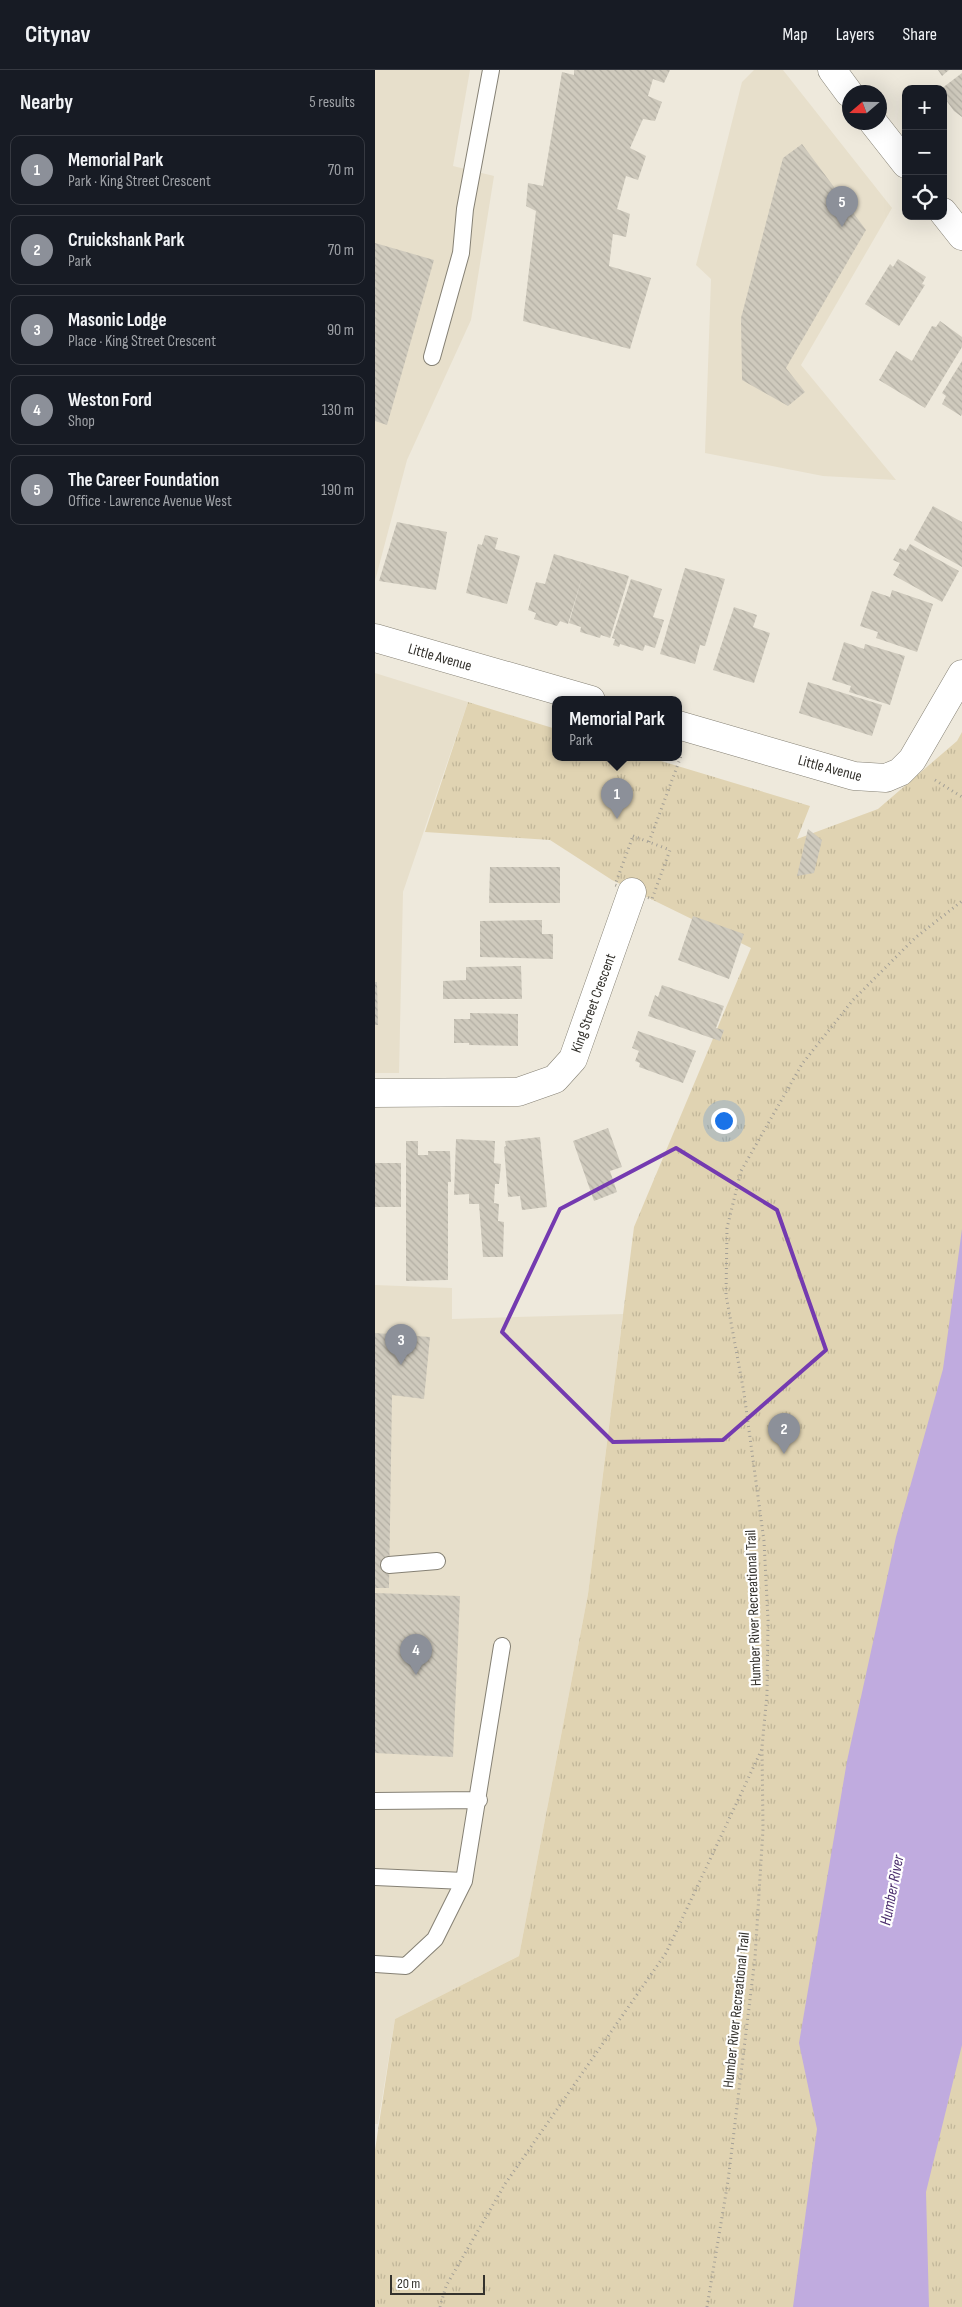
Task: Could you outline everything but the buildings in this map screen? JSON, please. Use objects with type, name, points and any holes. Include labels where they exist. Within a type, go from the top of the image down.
[{"type":"street","points":[[832,70],[844,85]]},
{"type":"street","points":[[879,130],[902,159]]},
{"type":"street","points":[[947,217],[962,236]]},
{"type":"street","name":"Little Avenue","points":[[375,638],[577,696]]},
{"type":"street","name":"Little Avenue","points":[[682,738],[854,776],[886,778],[900,772],[912,760],[962,674]]},
{"type":"street","name":"King Street Crescent","points":[[375,1093],[518,1092],[555,1079],[573,1059],[633,892]]},
{"type":"lane","points":[[432,357],[461,253],[465,208],[491,70]]},
{"type":"lane","points":[[389,1565],[437,1561]]},
{"type":"lane","points":[[375,1964],[406,1966],[435,1939],[464,1882],[479,1800],[502,1646]]},
{"type":"lane","points":[[375,1800],[479,1800]]},
{"type":"lane","points":[[375,1877],[464,1882]]},
{"type":"path","points":[[649,842],[674,761]]},
{"type":"path","points":[[932,778],[962,797]]},
{"type":"path","name":"Humber River Recreational Trail","points":[[707,2307],[728,2180],[755,1958],[763,1830],[763,1747],[767,1694],[768,1620],[764,1541],[744,1393],[725,1295],[727,1228],[741,1171],[802,1064],[853,1000],[915,938],[962,901]]},
{"type":"path","points":[[440,2307],[446,2286],[505,2184],[666,1953],[763,1747]]},
{"type":"highlighted area","points":[[676,1148],[777,1210],[826,1350],[723,1440],[613,1442],[502,1332],[560,1209]]},
{"type":"shaded area","points":[[375,70],[470,70],[453,166],[494,176],[471,320],[407,460],[375,581]]},
{"type":"shaded area","points":[[754,70],[783,70],[892,208],[801,365],[896,480],[823,476],[705,453],[711,279],[696,265],[742,82]]},
{"type":"shaded area","points":[[375,673],[468,702],[403,892],[399,1073],[375,1073]]},
{"type":"shaded area","points":[[375,1285],[452,1288],[452,1319],[623,1314],[588,1594],[519,1956],[395,2019],[378,2124],[375,2124]]},
{"type":"green space","points":[[468,702],[552,728],[552,761],[661,761],[810,806],[797,839],[878,809],[957,741],[962,732],[962,2307],[375,2307],[375,2150],[395,2019],[519,1956],[588,1594],[634,1227],[751,948],[612,880],[550,840],[425,832]]},
{"type":"water","name":"Humber River","points":[[962,1229],[962,2045],[926,2192],[929,2307],[793,2307],[817,2129],[799,2043],[847,1761],[896,1537],[943,1369]]},
{"type":"place","name":"The Career Foundation","points":[[842,227]]},
{"type":"place","name":"Memorial Park","points":[[617,819]]},
{"type":"place","name":"Masonic Lodge","points":[[401,1365]]},
{"type":"place","name":"Cruickshank Park","points":[[784,1454]]},
{"type":"place","name":"Weston Ford","points":[[416,1675]]}]
